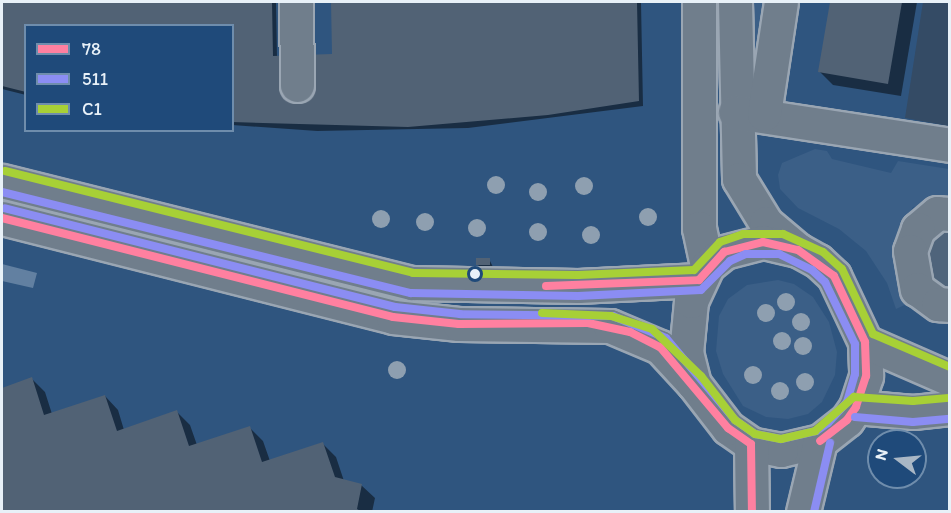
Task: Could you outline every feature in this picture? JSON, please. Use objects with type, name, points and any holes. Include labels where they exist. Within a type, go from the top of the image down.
[{"type":"main road","points":[[296,2],[297,85]]},
{"type":"main road","points":[[694,384],[686,353],[686,328],[703,273],[699,228],[699,2]]},
{"type":"main road","points":[[735,2],[750,113]]},
{"type":"main road","points":[[2,218],[393,317],[459,324],[610,326],[660,347],[694,384],[728,428],[751,444],[781,450],[820,441],[847,420],[856,407],[866,376],[865,342],[834,276],[766,223],[740,179],[750,113],[781,2]]},
{"type":"main road","points":[[750,113],[950,146]]},
{"type":"main road","points":[[2,181],[412,283],[578,286],[703,273],[724,252],[744,244],[763,242],[798,250]]},
{"type":"main road","points":[[865,342],[950,379]]},
{"type":"main road","points":[[856,407],[913,412],[950,408]]},
{"type":"main road","points":[[802,512],[820,441]]},
{"type":"main road","points":[[751,444],[752,512]]},
{"type":"shaded area","points":[[2,2],[923,2],[905,118],[949,126],[949,511],[2,511]]},
{"type":"shaded area","points":[[750,2],[766,2],[759,53],[750,52]]},
{"type":"shaded area","points":[[815,149],[827,151],[832,159],[891,173],[898,161],[949,169],[949,200],[913,207],[905,222],[909,303],[896,309],[887,283],[866,251],[839,229],[798,208],[780,189],[778,175],[782,163]]},
{"type":"shaded area","points":[[2,264],[37,273],[33,288],[2,281]]},
{"type":"shaded area","points":[[778,280],[794,284],[813,297],[829,322],[837,352],[835,375],[822,402],[808,414],[788,419],[766,417],[743,406],[723,374],[716,351],[719,316],[728,299],[747,285]]},
{"type":"building","points":[[2,2],[272,2],[273,56],[332,54],[331,2],[637,2],[639,101],[548,115],[408,127],[234,122],[234,24],[24,24],[24,92],[2,86]]},
{"type":"building","points":[[830,2],[902,2],[888,84],[818,72]]},
{"type":"building","points":[[950,232],[950,294],[934,289],[920,260],[926,244],[939,233]]},
{"type":"building","points":[[476,258],[490,258],[490,265],[476,265]]},
{"type":"building","points":[[32,377],[44,415],[105,395],[117,431],[177,410],[189,446],[250,426],[262,462],[323,442],[335,477],[362,484],[357,509],[362,512],[2,512],[2,388]]},
{"type":"tunnel","points":[[931,287],[949,260],[933,238]]},
{"type":"transit line","name":"C1","points":[[5,171],[413,273],[578,275],[694,270],[720,242],[743,234],[783,234],[823,252],[842,269],[873,334],[950,367]]},
{"type":"transit line","name":"511","points":[[2,192],[411,293],[578,296],[701,290],[730,261],[746,254],[779,254],[812,270],[825,282],[855,344],[855,374],[847,402],[828,423],[816,431],[781,439],[755,434],[735,420],[666,338],[613,316],[460,314],[395,307],[5,208]]},
{"type":"transit line","name":"78","points":[[2,218],[393,317],[459,324],[588,323],[630,332],[660,347],[728,428],[751,444],[752,512]]},
{"type":"transit line","name":"78","points":[[699,280],[724,252],[763,242],[798,250],[834,276],[865,342],[866,376],[856,407],[847,420],[820,441]]},
{"type":"transit line","name":"78","points":[[546,286],[699,280]]},
{"type":"transit line","name":"C1","points":[[542,313],[611,316],[652,329],[701,376],[735,420],[755,434],[781,439],[815,431],[854,397],[913,401],[949,398]]},
{"type":"transit line","name":"511","points":[[855,417],[913,422],[950,419]]},
{"type":"transit line","name":"511","points":[[814,512],[830,443]]}]
